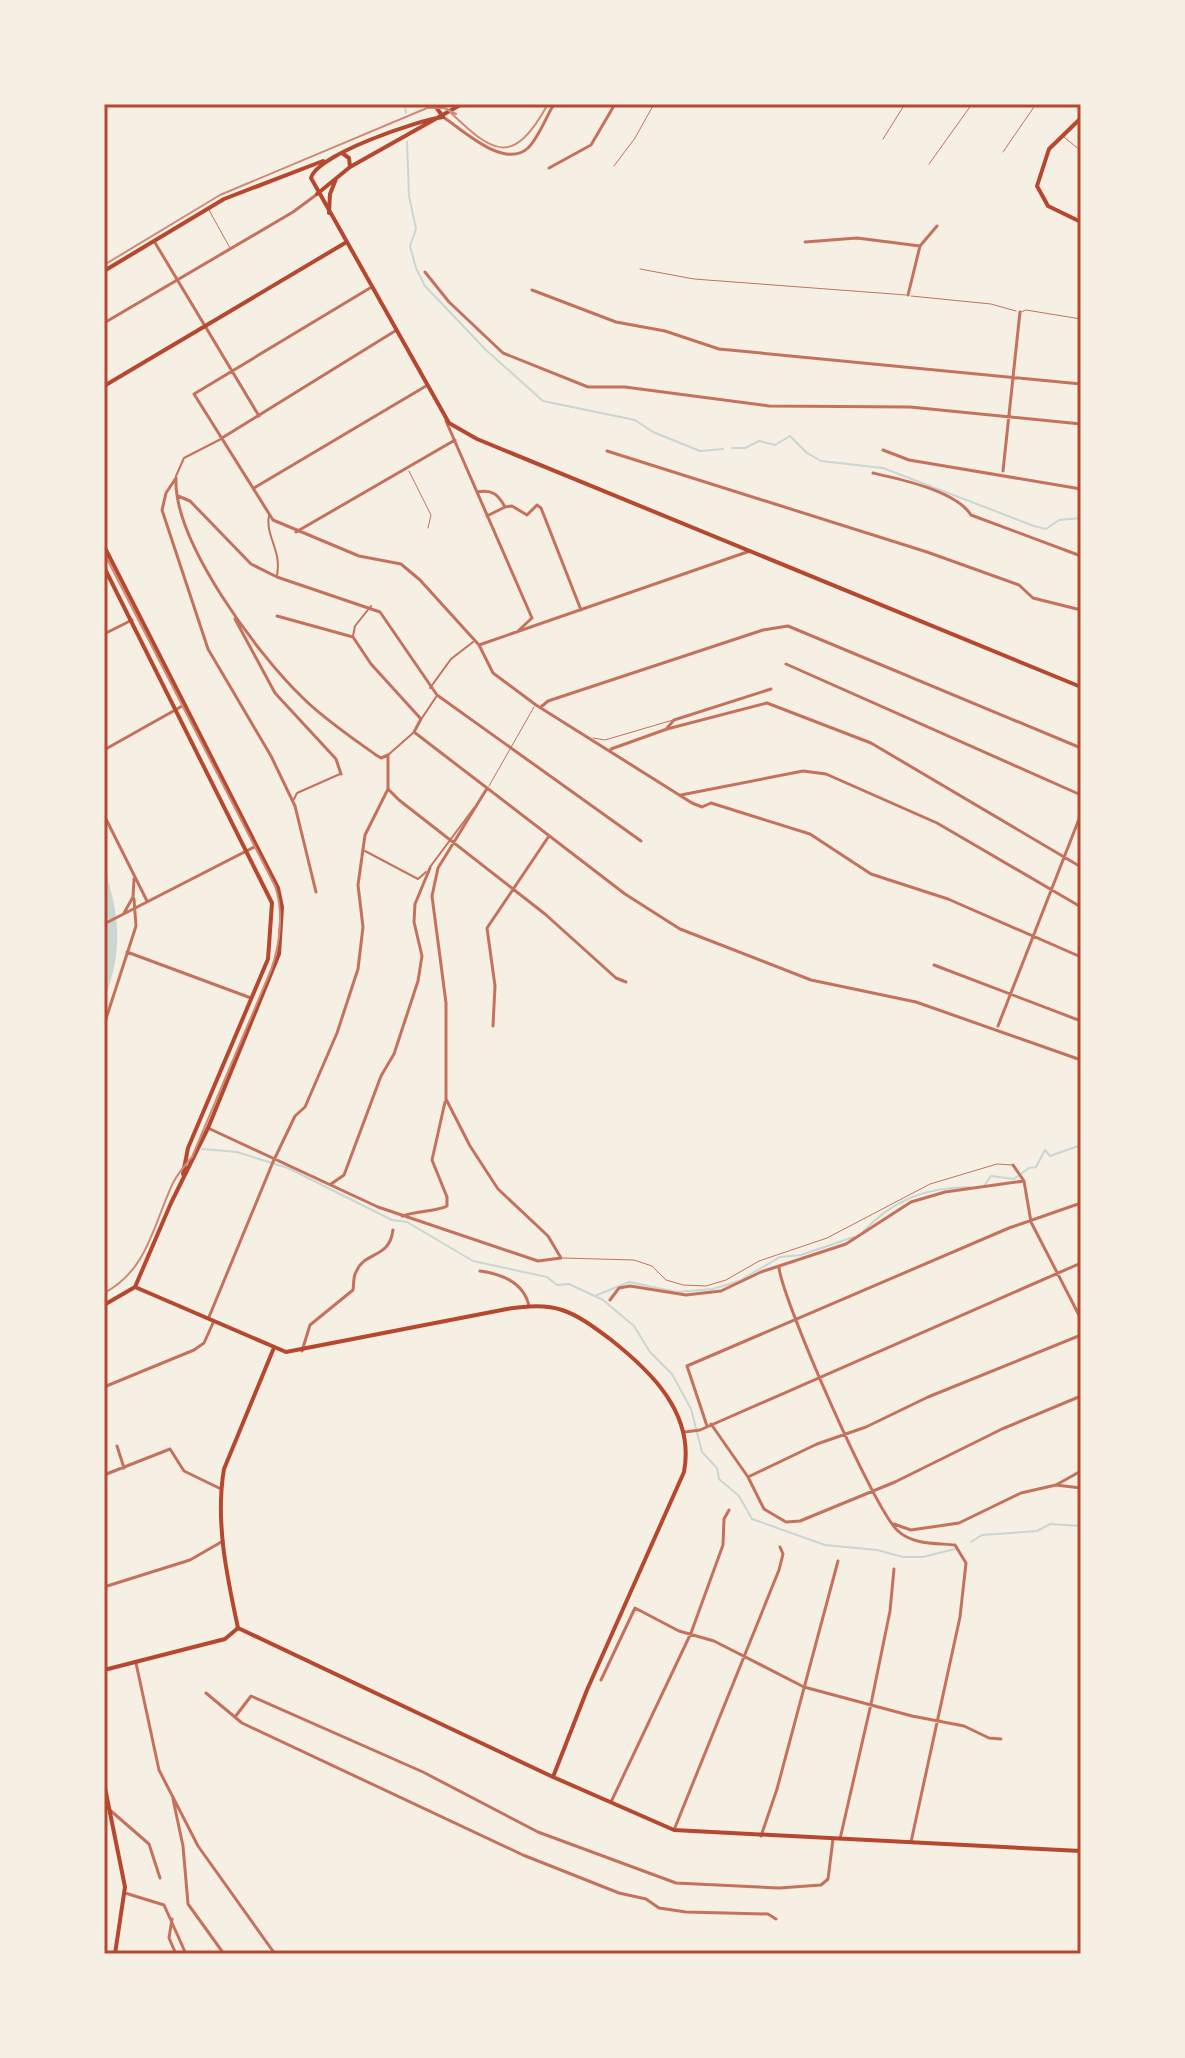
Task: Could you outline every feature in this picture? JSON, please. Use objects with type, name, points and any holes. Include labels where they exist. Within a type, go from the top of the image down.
[{"type":"main road","points":[[434,104],[443,117]]},
{"type":"main road","points":[[317,194],[350,167],[462,104]]},
{"type":"main road","points":[[104,271],[208,208],[417,121],[443,117]]},
{"type":"main road","points":[[1081,118],[1062,135],[1042,163],[1037,186],[1048,206],[1081,222]]},
{"type":"main road","points":[[342,153],[349,158],[350,167]]},
{"type":"main road","points":[[323,161],[310,175],[313,187],[426,386],[442,413],[455,427],[477,439],[1081,687]]},
{"type":"main road","points":[[329,215],[330,194],[338,176]]},
{"type":"main road","points":[[313,187],[323,186]]},
{"type":"main road","points":[[104,386],[345,243]]},
{"type":"main road","points":[[104,546],[281,898],[279,954],[208,1128],[183,1176],[135,1287],[104,1305]]},
{"type":"main road","points":[[104,567],[272,903],[268,959],[188,1148],[183,1176]]},
{"type":"main road","points":[[135,1287],[273,1349],[302,1351],[529,1306],[559,1308],[573,1314],[633,1358],[666,1395],[685,1432],[686,1459],[679,1487],[587,1690],[553,1777]]},
{"type":"main road","points":[[238,1628],[223,1541],[221,1489],[224,1469],[273,1349]]},
{"type":"main road","points":[[238,1628],[553,1777],[674,1830],[1081,1851]]},
{"type":"main road","points":[[104,1670],[225,1639],[238,1628]]},
{"type":"main road","points":[[104,1783],[125,1893],[115,1954]]},
{"type":"street","points":[[443,117],[500,153],[514,154],[527,148],[554,104]]},
{"type":"street","points":[[549,168],[591,145],[615,104]]},
{"type":"street","points":[[104,323],[293,212],[317,194]]},
{"type":"street","points":[[908,295],[920,246],[937,226]]},
{"type":"street","points":[[805,242],[857,238],[920,246]]},
{"type":"street","points":[[153,240],[259,416]]},
{"type":"street","points":[[425,272],[449,302],[503,353],[588,387],[625,387],[769,406],[910,407],[1081,424]]},
{"type":"street","points":[[370,288],[194,394],[273,520],[359,556],[401,564],[420,580],[473,642],[479,645],[493,673],[536,705],[702,807],[711,803],[810,834],[871,874],[948,899],[1033,939],[1081,957]]},
{"type":"street","points":[[532,290],[616,322],[665,331],[719,349],[1081,384]]},
{"type":"street","points":[[1003,473],[1020,312]]},
{"type":"street","points":[[316,892],[292,803],[271,756],[208,649],[195,619],[162,510],[166,493],[184,458],[259,416],[395,331]]},
{"type":"street","points":[[253,488],[426,386]]},
{"type":"street","points":[[442,413],[532,618],[545,623]]},
{"type":"street","points":[[296,532],[455,440]]},
{"type":"street","points":[[883,450],[909,460],[1003,473],[1081,489]]},
{"type":"street","points":[[607,451],[927,552],[1019,585],[1033,598],[1081,610]]},
{"type":"street","points":[[873,473],[963,503],[971,515],[1081,556]]},
{"type":"street","points":[[176,478],[178,496],[204,567],[275,693],[336,759],[341,774],[297,793],[292,803]]},
{"type":"street","points":[[477,492],[487,490],[498,495],[505,507]]},
{"type":"street","points":[[178,496],[190,501],[251,564],[277,577],[371,606],[394,632],[437,695],[641,841]]},
{"type":"street","points":[[487,516],[505,507],[512,506],[527,515],[537,505],[541,508],[581,610]]},
{"type":"street","points":[[270,514],[268,525],[279,556],[277,577]]},
{"type":"street","points":[[479,645],[752,550]]},
{"type":"street","points":[[353,637],[355,626],[371,606]]},
{"type":"street","points":[[232,612],[305,701],[381,758],[414,732],[437,695]]},
{"type":"street","points":[[277,616],[353,637],[371,664],[421,719]]},
{"type":"street","points":[[517,632],[532,618]]},
{"type":"street","points":[[104,634],[132,620]]},
{"type":"street","points":[[541,707],[548,701],[763,630],[799,628],[1081,748]]},
{"type":"street","points":[[430,688],[451,659],[473,642]]},
{"type":"street","points":[[786,664],[1081,795]]},
{"type":"street","points":[[667,729],[674,720],[771,689]]},
{"type":"street","points":[[611,749],[667,729],[767,703],[871,743],[1081,867]]},
{"type":"street","points":[[104,750],[184,705]]},
{"type":"street","points":[[414,732],[625,894],[680,929],[811,980],[916,1002],[1081,1060]]},
{"type":"street","points":[[104,1387],[204,1343],[269,1172],[295,1116],[305,1107],[358,969],[363,927],[358,885],[365,835],[388,789],[388,755]]},
{"type":"street","points":[[681,795],[803,771],[826,774],[937,823],[1081,907]]},
{"type":"street","points":[[388,789],[456,841],[616,978],[626,982]]},
{"type":"street","points":[[402,1216],[425,1208],[440,1210],[447,1206],[432,1160],[446,1099],[446,1003],[432,896],[438,868],[486,790]]},
{"type":"street","points":[[331,1184],[344,1175],[381,1076],[394,1054],[418,981],[422,956],[414,922],[415,904],[430,868],[477,805]]},
{"type":"street","points":[[997,1028],[1081,814]]},
{"type":"street","points":[[104,815],[148,903]]},
{"type":"street","points":[[493,1026],[495,986],[487,928],[549,836]]},
{"type":"street","points":[[104,924],[256,846]]},
{"type":"street","points":[[365,851],[418,879],[430,868]]},
{"type":"street","points":[[104,1025],[136,926],[133,875]]},
{"type":"street","points":[[122,916],[133,897]]},
{"type":"street","points":[[127,952],[251,998]]},
{"type":"street","points":[[934,965],[1081,1021]]},
{"type":"street","points":[[445,1020],[446,1003]]},
{"type":"street","points":[[208,1128],[402,1216],[538,1261],[561,1258],[548,1236],[498,1189],[470,1146],[446,1099]]},
{"type":"street","points":[[1013,1165],[1024,1181],[1025,1206],[1031,1222],[1055,1274],[1081,1319]]},
{"type":"street","points":[[610,1300],[619,1288],[630,1286],[686,1295],[721,1291],[761,1272],[846,1244],[911,1202],[945,1192],[1024,1181]]},
{"type":"street","points":[[1081,1203],[831,1303],[687,1366],[709,1425],[748,1477],[764,1509],[786,1522],[800,1521],[873,1490],[1002,1429],[1081,1396]]},
{"type":"street","points":[[302,1351],[310,1325],[353,1290],[354,1273],[368,1259],[383,1252],[392,1241],[393,1230]]},
{"type":"street","points":[[685,1432],[700,1430],[1081,1263]]},
{"type":"street","points":[[779,1268],[820,1376],[891,1523],[909,1539],[957,1547],[966,1563],[960,1617],[941,1692],[939,1719],[915,1813],[911,1842]]},
{"type":"street","points":[[480,1271],[496,1274],[520,1287],[529,1306]]},
{"type":"street","points":[[748,1477],[817,1444],[848,1435],[928,1397],[1081,1335]]},
{"type":"street","points":[[117,1446],[124,1468]]},
{"type":"street","points":[[104,1475],[170,1449],[184,1471],[221,1489]]},
{"type":"street","points":[[891,1523],[911,1530],[959,1523],[1021,1493],[1056,1485],[1081,1471]]},
{"type":"street","points":[[1056,1485],[1081,1488]]},
{"type":"street","points":[[611,1802],[691,1633],[723,1545],[724,1519],[729,1510]]},
{"type":"street","points":[[104,1587],[190,1560],[223,1541]]},
{"type":"street","points":[[674,1830],[779,1570],[780,1547]]},
{"type":"street","points":[[761,1836],[838,1561]]},
{"type":"street","points":[[840,1839],[890,1611],[894,1569]]},
{"type":"street","points":[[601,1680],[633,1609],[679,1631],[745,1655],[804,1687],[939,1719],[989,1738],[1001,1739]]},
{"type":"street","points":[[136,1663],[159,1770],[198,1846],[275,1954]]},
{"type":"street","points":[[206,1693],[235,1717],[523,1855],[619,1893],[646,1899],[659,1908],[686,1912],[768,1914],[776,1919]]},
{"type":"street","points":[[235,1717],[251,1696],[423,1772],[538,1832],[676,1883],[779,1888],[821,1885],[828,1879],[833,1839]]},
{"type":"street","points":[[171,1791],[183,1846],[188,1904],[199,1924],[224,1954]]},
{"type":"street","points":[[111,1811],[149,1844],[160,1878]]},
{"type":"street","points":[[125,1893],[164,1905],[186,1954]]},
{"type":"street","points":[[172,1919],[169,1938],[176,1954]]},
{"type":"lane","points":[[614,166],[635,138],[654,104]]},
{"type":"lane","points":[[883,139],[905,104]]},
{"type":"lane","points":[[929,164],[972,104]]},
{"type":"lane","points":[[1003,152],[1036,104]]},
{"type":"lane","points":[[1062,135],[1081,151]]},
{"type":"lane","points":[[208,208],[230,249]]},
{"type":"lane","points":[[640,269],[694,279],[991,304],[1020,312],[1026,310],[1081,319]]},
{"type":"lane","points":[[408,469],[431,515],[428,528]]},
{"type":"lane","points":[[486,790],[536,705]]},
{"type":"lane","points":[[591,738],[605,740],[674,720]]},
{"type":"lane","points":[[561,1258],[634,1260],[652,1266],[666,1280],[683,1285],[706,1286],[726,1280],[759,1261],[827,1238],[930,1184],[997,1164],[1013,1165]]},
{"type":"shaded area","points":[[104,866],[116,918],[117,950],[104,1001]]},
{"type":"waterway","points":[[405,104],[406,113]]},
{"type":"waterway","points":[[407,142],[409,196],[416,229],[410,246],[416,268],[425,286],[486,350],[543,401],[635,420],[653,432],[700,451],[723,449]]},
{"type":"waterway","points":[[732,448],[745,448],[759,441],[775,445],[790,436],[807,453],[821,461],[883,468],[1034,526],[1046,529],[1059,520],[1081,518]]},
{"type":"waterway","points":[[984,1186],[991,1176],[1014,1179],[1029,1168],[1036,1167],[1045,1150],[1050,1156],[1081,1145]]},
{"type":"waterway","points":[[202,1149],[237,1152],[288,1168],[392,1220],[407,1222],[473,1261],[547,1277],[557,1285],[569,1284],[603,1300],[634,1326],[650,1352],[672,1374],[691,1409],[702,1452],[717,1468],[719,1479],[739,1496],[752,1519],[825,1545],[877,1550],[903,1557],[923,1557],[955,1549]]},
{"type":"waterway","points":[[863,1232],[886,1211],[911,1198],[939,1190],[970,1187]]},
{"type":"waterway","points":[[597,1295],[629,1282],[677,1292],[713,1289],[739,1281],[780,1257],[801,1255],[854,1237]]},
{"type":"waterway","points":[[971,1542],[982,1535],[1037,1531],[1050,1524],[1081,1526]]},
{"type":"tram line","points":[[447,109],[478,136],[502,147],[524,138],[548,104]]},
{"type":"tram line","points":[[104,265],[220,195],[427,108],[444,108],[456,114]]},
{"type":"tram line","points":[[104,553],[275,886],[280,917],[279,939],[271,970],[192,1157],[173,1183],[140,1259],[131,1272],[104,1293]]}]
